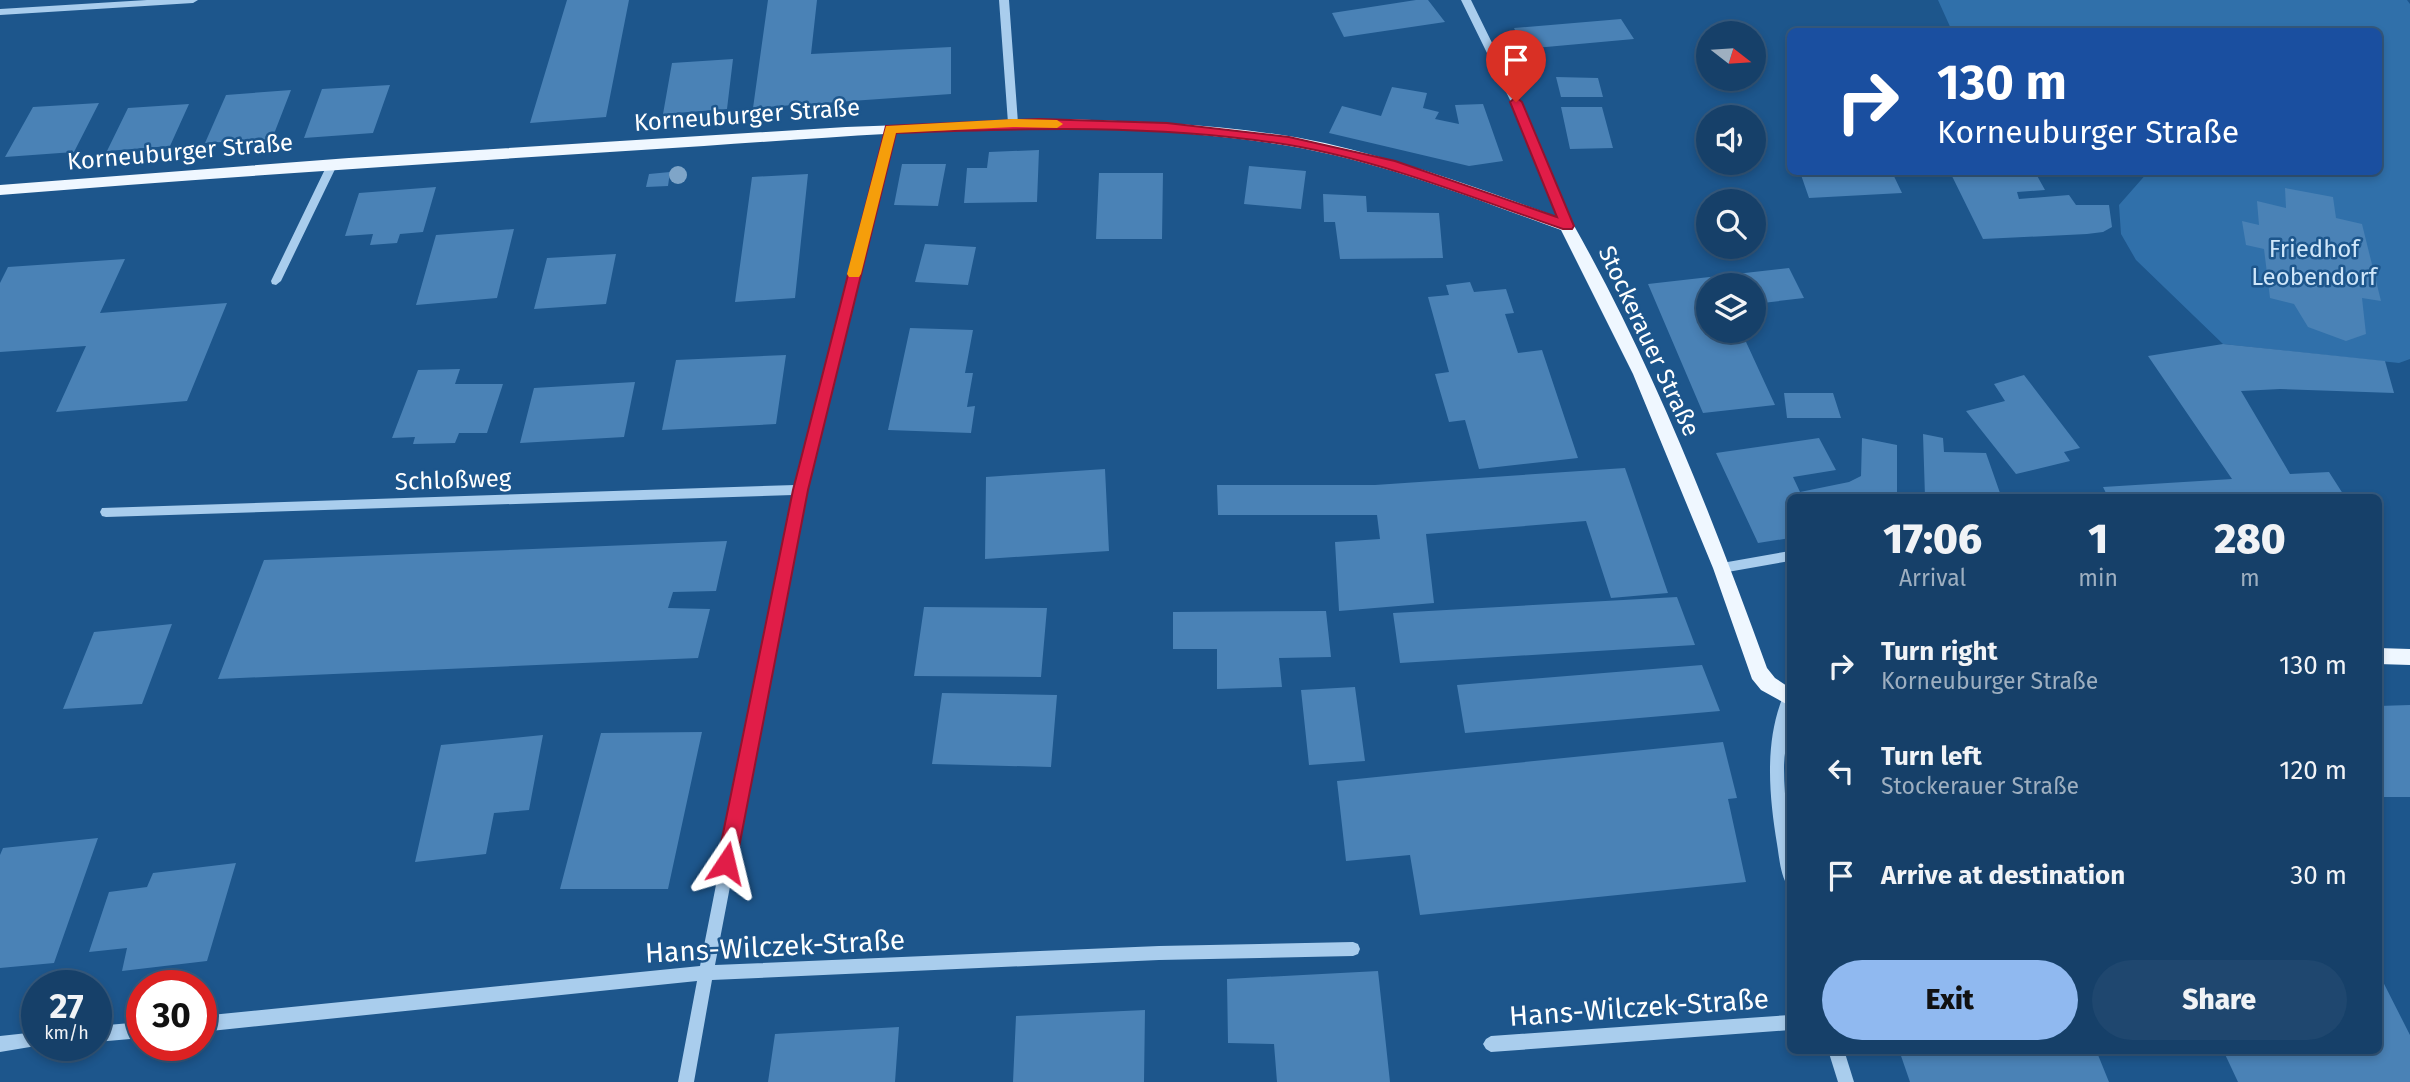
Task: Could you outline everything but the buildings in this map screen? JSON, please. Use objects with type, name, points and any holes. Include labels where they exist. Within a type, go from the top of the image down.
[{"type":"main road","name":"Korneuburger Straße","points":[[0,190],[333,163],[1013,123],[1167,128],[1289,141],[1391,164],[1567,226]]},
{"type":"main road","name":"Stockerauer Straße","points":[[1567,226],[1641,374],[1722,568],[1759,673],[1768,684],[1787,697]]},
{"type":"main road","points":[[2382,656],[2410,657]]},
{"type":"street","points":[[0,12],[193,0]]},
{"type":"street","points":[[1004,0],[1013,123]]},
{"type":"street","name":"Stockerauer Straße","points":[[1466,0],[1516,102],[1567,226]]},
{"type":"street","points":[[686,1082],[731,836],[800,490],[891,129]]},
{"type":"street","points":[[276,281],[333,163]]},
{"type":"street","name":"Schloßweg","points":[[106,512],[800,490]]},
{"type":"street","points":[[1722,568],[1787,557]]},
{"type":"street","points":[[1787,704],[1781,720],[1776,775],[1787,860]]},
{"type":"street","name":"Hans-Wilczek-Straße","points":[[217,1022],[707,973],[1159,953],[1353,949]]},
{"type":"street","name":"Hans-Wilczek-Straße","points":[[1491,1044],[1787,1023]]},
{"type":"street","points":[[0,1044],[21,1042]]},
{"type":"street","points":[[1837,1054],[1846,1082]]},
{"type":"green space","name":"Friedhof Leobendorf","points":[[1938,0],[2407,0],[2410,4],[2410,359],[2399,363],[2223,344],[2136,260],[2121,234],[2119,205],[2145,175],[2382,175],[2382,28],[1951,28]]},
{"type":"slow traffic","points":[[854,274],[891,129],[1013,123],[1057,124]]},
{"type":"route","points":[[726,863],[800,490],[891,129],[1013,123],[1218,131],[1289,141],[1391,164],[1567,226],[1516,102]]}]
